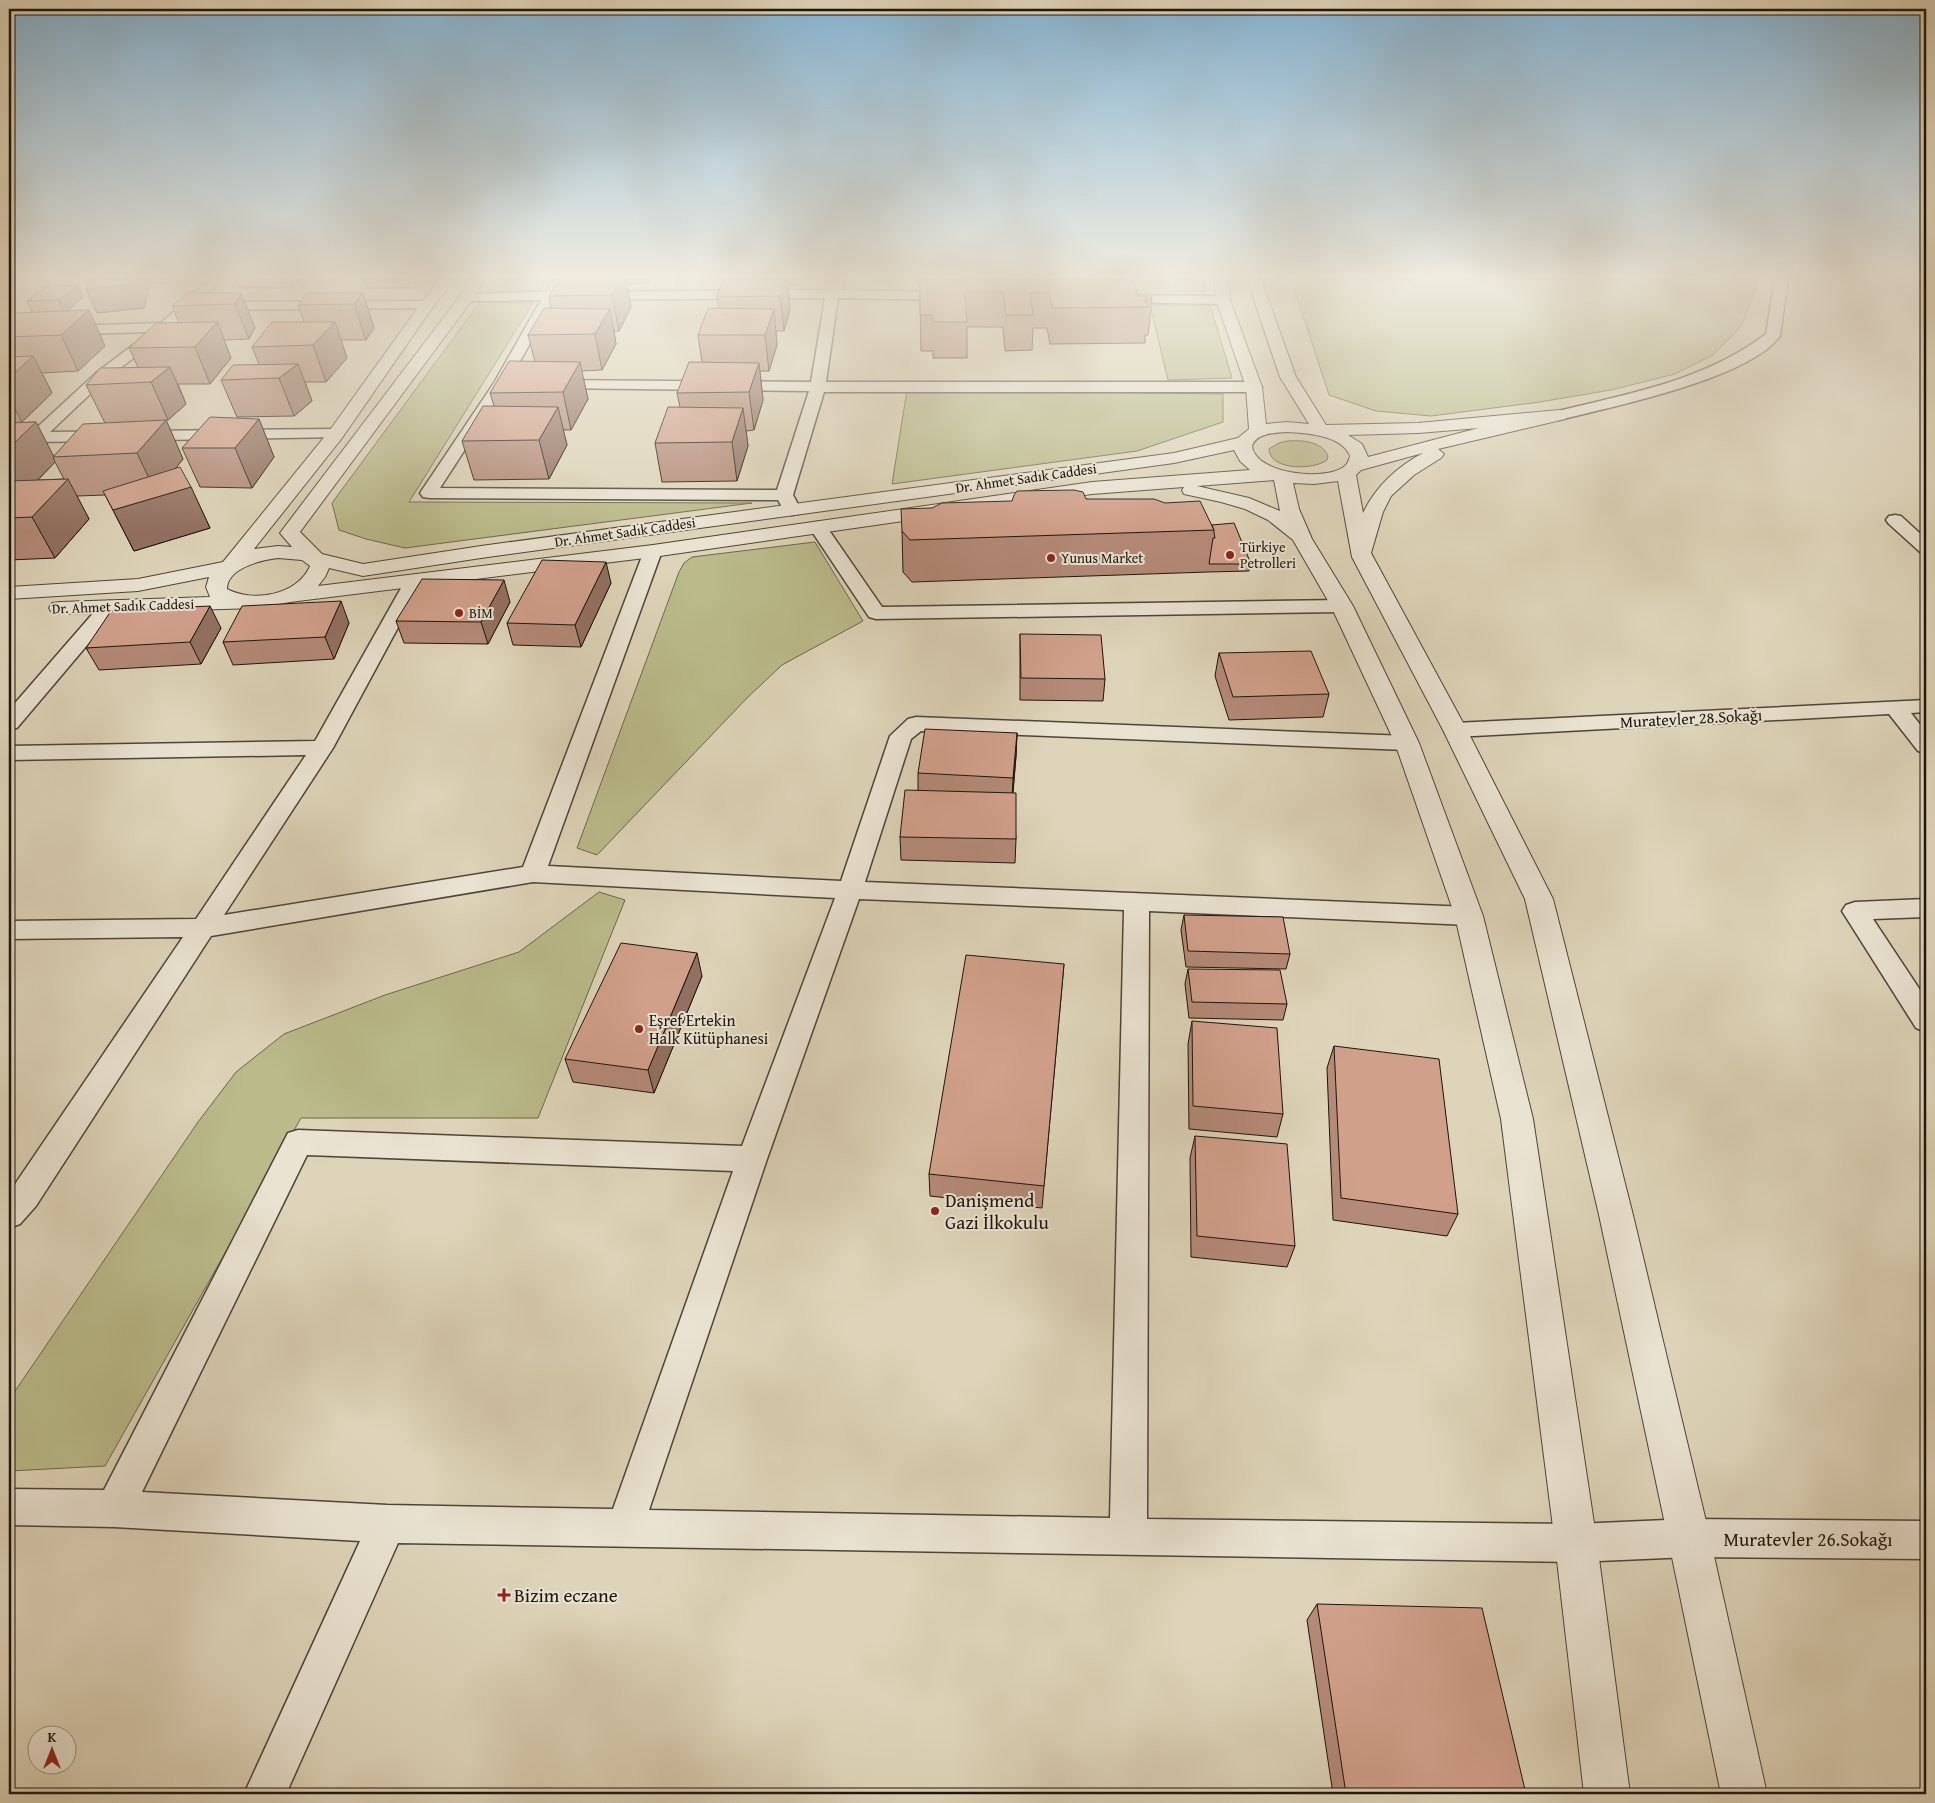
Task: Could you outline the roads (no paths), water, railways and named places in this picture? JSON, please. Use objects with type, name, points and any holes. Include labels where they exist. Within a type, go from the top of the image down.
[{"type":"street","points":[[36,437],[101,376],[118,363]]},
{"type":"street","points":[[236,602],[224,598],[217,592],[216,584],[220,575],[230,567],[336,434],[387,363]]},
{"type":"street","points":[[287,596],[313,582],[319,573],[320,565],[290,533],[417,363]]},
{"type":"street","points":[[512,363],[429,494],[788,502],[818,387],[822,363]]},
{"type":"street","points":[[1245,363],[1254,388],[1251,437],[1242,449],[1245,456],[1262,469],[1278,475],[1303,479],[1324,478],[1478,433],[1655,391],[1706,375],[1730,363]]},
{"type":"street","points":[[1283,363],[1288,377],[1321,430],[1339,437],[1353,446],[1358,453],[1358,460],[1350,470],[1362,557],[1455,730],[1538,899],[1616,1215],[1689,1538],[1744,1794]]},
{"type":"street","points":[[501,383],[521,384]]},
{"type":"street","points":[[541,384],[1254,388]]},
{"type":"street","points":[[1321,430],[1418,428],[1559,414]]},
{"type":"street","name":"Dr. Ahmet Sadık Caddesi","points":[[9,593],[138,585],[230,567],[260,554],[278,552],[307,554],[315,559],[363,570],[788,502],[1174,458],[1287,427],[1321,430]]},
{"type":"street","points":[[1362,557],[1374,511],[1392,483],[1412,465],[1478,433]]},
{"type":"street","points":[[9,440],[36,437],[336,434]]},
{"type":"street","points":[[287,596],[653,551],[1092,488],[1142,483],[1278,475]]},
{"type":"street","points":[[1278,475],[1289,509],[1302,539],[1342,606],[1407,743],[1469,916],[1517,1119],[1576,1543],[1607,1794]]},
{"type":"street","points":[[1142,483],[1224,496],[1252,505],[1272,514],[1302,539]]},
{"type":"street","points":[[1895,520],[1926,548]]},
{"type":"street","points":[[818,527],[876,613],[1342,606]]},
{"type":"street","points":[[533,874],[653,551]]},
{"type":"street","points":[[9,1214],[25,1197],[322,748],[414,581]]},
{"type":"street","name":"Dr. Ahmet Sadık Caddesi","points":[[9,610],[261,602],[287,596]]},
{"type":"street","points":[[9,724],[109,607]]},
{"type":"street","name":"Muratevler 28.Sokağı","points":[[1455,730],[1926,706]]},
{"type":"street","points":[[1895,708],[1926,746]]},
{"type":"street","points":[[625,1527],[752,1159],[850,890],[902,736],[916,724],[1407,743]]},
{"type":"street","points":[[9,753],[322,748]]},
{"type":"street","points":[[9,930],[204,928],[533,874],[850,890],[1469,916]]},
{"type":"street","points":[[1128,1536],[1138,902]]},
{"type":"street","points":[[1926,908],[1855,911],[1926,1021]]},
{"type":"street","points":[[114,1509],[298,1142],[752,1159]]},
{"type":"street","name":"Muratevler 26.Sokağı","points":[[9,1507],[114,1509],[387,1524],[1576,1543],[1689,1538],[1926,1540]]},
{"type":"street","points":[[265,1794],[387,1524]]},
{"type":"place","name":"Türkiye Petrolleri","points":[[1230,555]]},
{"type":"place","name":"Yunus Market","points":[[1051,558]]},
{"type":"place","name":"BİM","points":[[459,613]]},
{"type":"place","name":"Eşref Ertekin Halk Kütüphanesi","points":[[639,1029]]},
{"type":"place","name":"Danişmend Gazi İlkokulu","points":[[935,1211]]},
{"type":"place","name":"Bizim eczane","points":[[504,1595]]}]
